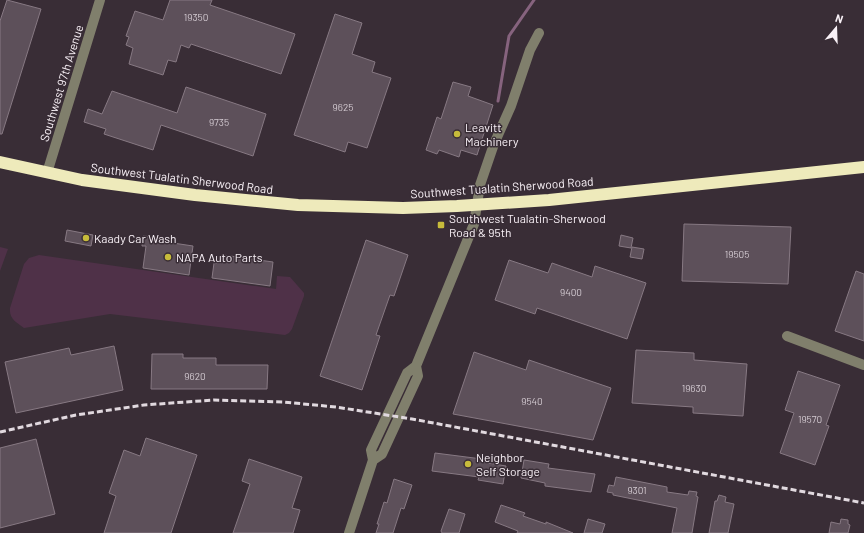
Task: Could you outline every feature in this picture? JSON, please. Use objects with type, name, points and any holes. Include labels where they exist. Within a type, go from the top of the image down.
[{"type":"highway","name":"Southwest Tualatin Sherwood Road","points":[[0,162],[47,173],[158,190],[267,203],[403,208],[549,200],[864,167]]},
{"type":"street","name":"Southwest 97th Avenue","points":[[47,173],[99,0]]},
{"type":"street","points":[[349,533],[373,460],[371,450],[407,373],[416,366],[474,224],[480,185],[494,144],[511,106],[530,50],[539,33]]},
{"type":"street","points":[[787,336],[864,365]]},
{"type":"shaded area","points":[[0,247],[8,249],[0,271]]},
{"type":"shaded area","points":[[39,255],[276,289],[277,276],[290,277],[304,293],[304,296],[292,329],[285,335],[110,314],[24,328],[12,318],[10,308],[24,264],[29,258]]},
{"type":"building","points":[[7,0],[41,9],[2,134],[0,134],[0,21]]},
{"type":"building","points":[[170,0],[212,0],[210,5],[295,34],[281,74],[191,44],[189,48],[181,45],[176,62],[168,60],[163,75],[129,64],[133,48],[126,45],[129,37],[126,36],[135,11],[163,20]]},
{"type":"building","points":[[335,14],[362,23],[352,54],[375,62],[372,72],[391,78],[367,148],[348,142],[345,152],[294,135]]},
{"type":"building","name":"Leavitt Machinery","points":[[453,82],[471,87],[468,96],[493,105],[477,155],[461,150],[459,157],[439,150],[437,154],[426,150],[437,117],[441,119]]},
{"type":"building","points":[[186,87],[266,114],[253,156],[161,125],[153,150],[104,134],[106,129],[84,122],[88,109],[102,114],[112,91],[177,113]]},
{"type":"building","points":[[684,224],[791,227],[788,284],[682,281]]},
{"type":"building","name":"Kaady Car Wash","points":[[67,230],[93,235],[91,246],[65,241]]},
{"type":"building","points":[[621,235],[633,238],[631,248],[619,246]]},
{"type":"building","name":"NAPA Auto Parts","points":[[143,236],[153,237],[153,240],[193,246],[189,275],[143,268],[146,246],[142,246]]},
{"type":"building","points":[[366,240],[408,255],[394,296],[390,295],[376,335],[380,336],[362,390],[320,376]]},
{"type":"building","points":[[632,247],[644,249],[642,259],[630,257]]},
{"type":"building","points":[[223,255],[273,262],[270,286],[212,278],[214,263],[221,263]]},
{"type":"building","points":[[509,260],[548,273],[552,263],[592,277],[595,266],[646,283],[627,339],[537,308],[535,314],[495,300]]},
{"type":"building","points":[[856,271],[864,274],[864,341],[835,331]]},
{"type":"building","points":[[114,346],[123,390],[16,413],[5,362],[69,348],[71,355]]},
{"type":"building","points":[[636,350],[694,353],[694,360],[747,364],[743,416],[693,413],[693,407],[632,403]]},
{"type":"building","points":[[474,352],[526,370],[529,360],[611,388],[593,440],[453,414]]},
{"type":"building","points":[[152,354],[183,354],[183,358],[216,358],[216,365],[268,365],[267,389],[151,389]]},
{"type":"building","points":[[798,371],[840,385],[826,425],[829,426],[815,465],[780,453],[794,413],[785,410]]},
{"type":"building","points":[[146,438],[197,455],[171,533],[104,533],[116,496],[109,493],[124,450],[140,456]]},
{"type":"building","points":[[36,439],[55,514],[0,528],[0,448]]},
{"type":"building","points":[[435,453],[482,459],[482,462],[506,466],[503,484],[478,480],[479,477],[432,471]]},
{"type":"building","points":[[249,459],[302,477],[292,508],[300,510],[293,533],[233,533],[250,484],[242,481]]},
{"type":"building","points":[[524,460],[549,464],[548,468],[595,474],[591,492],[545,486],[545,483],[521,478]]},
{"type":"building","points":[[616,477],[667,487],[667,492],[688,495],[689,491],[697,492],[696,496],[698,497],[692,533],[672,533],[677,508],[613,495],[613,493],[607,492],[609,485],[614,486]]},
{"type":"building","points":[[394,479],[412,485],[404,509],[401,508],[393,533],[376,533],[379,524],[377,524],[384,502],[387,503]]},
{"type":"building","points":[[719,495],[726,497],[725,502],[734,504],[728,533],[709,533],[715,501],[717,501]]},
{"type":"building","points":[[501,505],[525,513],[523,516],[546,524],[546,522],[573,533],[517,533],[518,531],[495,522]]},
{"type":"building","points":[[449,509],[465,514],[459,533],[442,533],[441,531]]},
{"type":"building","points":[[588,519],[605,524],[602,533],[584,533]]},
{"type":"building","points":[[841,519],[848,520],[848,524],[850,525],[848,533],[829,533],[831,522],[840,524]]},
{"type":"waterway","points":[[498,101],[509,36],[534,0]]},
{"type":"railway","points":[[0,432],[76,415],[144,405],[214,400],[283,402],[336,407],[412,419],[864,503]]},
{"type":"place","name":"Leavitt Machinery","points":[[457,134]]},
{"type":"place","name":"Southwest Tualatin-Sherwood Road & 95th","points":[[441,225]]},
{"type":"place","name":"Kaady Car Wash","points":[[86,238]]},
{"type":"place","name":"NAPA Auto Parts","points":[[168,257]]},
{"type":"place","name":"Neighbor Self Storage","points":[[468,464]]}]
